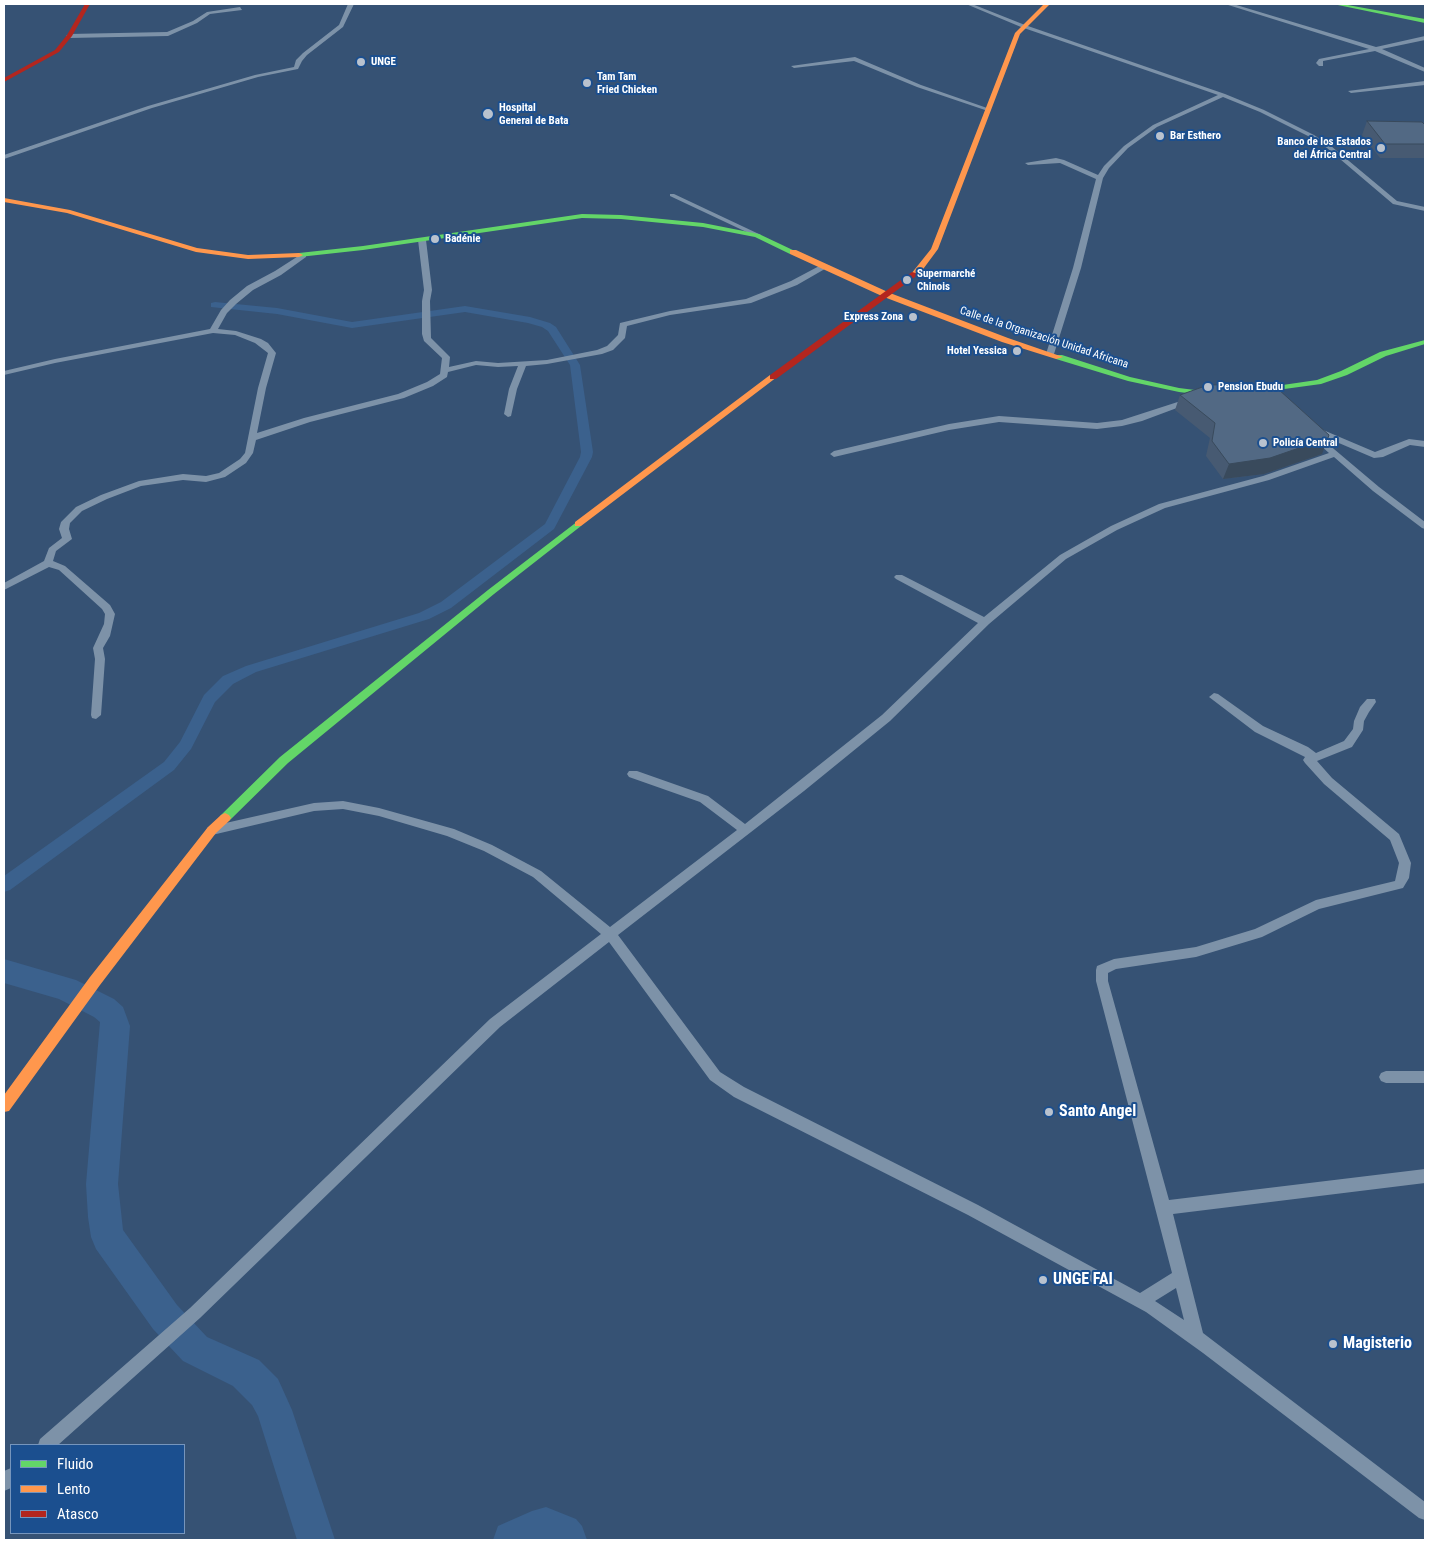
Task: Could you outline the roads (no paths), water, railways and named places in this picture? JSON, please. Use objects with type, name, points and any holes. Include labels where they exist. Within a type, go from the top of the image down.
[{"type":"main road","points":[[4,80],[57,51],[69,36],[87,4]]},
{"type":"main road","points":[[4,1106],[95,981],[212,830],[284,760],[491,592],[818,342],[910,279],[931,255],[1009,51],[1023,26],[1046,4]]},
{"type":"main road","points":[[1335,4],[1424,20]]},
{"type":"main road","points":[[4,200],[68,211],[196,250],[248,257],[303,255],[422,240],[559,219],[599,216],[703,225],[757,235]]},
{"type":"main road","name":"Calle de la Organización Unidad Africana","points":[[757,235],[887,295],[968,327],[1128,380],[1202,394],[1222,393]]},
{"type":"main road","points":[[1239,392],[1268,393],[1318,382],[1344,373],[1383,354],[1425,342]]},
{"type":"street","points":[[4,157],[150,107],[257,76],[296,68],[299,60],[305,54],[340,26],[351,4]]},
{"type":"street","points":[[968,4],[1023,26],[1223,95],[1262,111],[1312,136],[1338,153],[1395,204],[1425,210]]},
{"type":"street","points":[[1228,4],[1376,49],[1425,70]]},
{"type":"street","points":[[69,36],[168,34],[195,22],[209,13],[240,9]]},
{"type":"street","points":[[1321,65],[1319,63],[1321,60],[1425,38]]},
{"type":"street","points":[[794,66],[855,59],[919,86],[987,109]]},
{"type":"street","points":[[1352,91],[1425,83]]},
{"type":"street","points":[[1050,354],[1077,268],[1100,178],[1106,167],[1126,148],[1155,126],[1223,95]]},
{"type":"street","points":[[1028,163],[1056,160],[1068,162],[1100,178]]},
{"type":"street","name":"Calle de la Organización Unidad Africana","points":[[672,195],[757,235]]},
{"type":"street","points":[[252,438],[307,420],[401,396],[430,384],[444,375],[446,357],[427,340],[426,314],[428,290],[422,240]]},
{"type":"street","points":[[213,331],[224,312],[233,302],[250,288],[278,273],[303,255]]},
{"type":"street","points":[[445,370],[476,363],[498,365],[556,360],[610,348],[622,336],[623,326],[670,313],[757,298],[794,283],[826,266]]},
{"type":"street","points":[[4,373],[55,361],[213,331],[236,333],[258,341],[265,345],[272,354],[262,388],[249,453],[244,461],[222,475],[206,478],[183,477],[138,484],[79,509],[66,522],[64,530],[67,539],[52,550],[48,563],[4,587]]},
{"type":"street","points":[[508,414],[513,389],[523,364]]},
{"type":"street","points":[[834,454],[950,426],[999,419],[1098,426],[1122,423],[1139,419],[1202,394]]},
{"type":"street","points":[[1425,444],[1409,442],[1380,455],[1374,455],[1306,428],[1335,454],[1425,526]]},
{"type":"street","points":[[47,1444],[196,1313],[495,1023],[746,830],[886,718],[985,622],[1063,557],[1114,528],[1162,506],[1266,478],[1335,454]]},
{"type":"street","points":[[48,563],[62,568],[106,607],[110,614],[105,636],[98,648],[100,659],[96,715]]},
{"type":"street","points":[[899,578],[985,622]]},
{"type":"street","points":[[1214,697],[1259,729],[1304,750],[1312,756],[1308,760]]},
{"type":"street","points":[[1308,760],[1348,744],[1358,730],[1359,721],[1364,710],[1371,702]]},
{"type":"street","points":[[1196,1338],[1164,1208],[1102,980],[1102,970],[1114,964],[1196,952],[1258,932],[1316,905],[1399,885],[1403,878],[1405,863],[1395,837],[1328,781],[1308,760]]},
{"type":"street","points":[[633,774],[704,800],[746,830]]},
{"type":"street","points":[[212,830],[314,807],[343,805],[379,812],[450,832],[488,848],[537,874],[611,935],[715,1076],[739,1092],[973,1210],[1142,1302],[1196,1338],[1425,1512]]},
{"type":"street","points":[[1386,1077],[1425,1077]]},
{"type":"street","points":[[1164,1208],[1425,1176]]},
{"type":"street","points":[[1142,1302],[1181,1276]]},
{"type":"waterway","points":[[4,885],[169,766],[186,745],[209,699],[228,680],[251,669],[424,616],[446,605],[550,526],[586,457],[587,452],[575,365],[552,329],[546,325],[530,320],[465,309],[352,325],[277,311],[215,305]]},
{"type":"waterway","points":[[4,971],[66,989],[104,1008],[113,1016],[115,1026],[102,1184],[104,1217],[108,1237],[165,1317],[195,1349],[246,1373],[265,1392],[274,1410],[316,1540]]},
{"type":"waterway","points":[[512,1540],[532,1530],[546,1526],[562,1533],[568,1540]]},
{"type":"place","name":"UNGE","points":[[361,62]]},
{"type":"place","name":"Tam Tam Fried Chicken","points":[[587,83]]},
{"type":"place","name":"Hospital General de Bata","points":[[488,114]]},
{"type":"place","name":"Bar Esthero","points":[[1160,136]]},
{"type":"place","name":"Banco de los Estados del África Central","points":[[1381,148]]},
{"type":"place","name":"Badénie","points":[[435,239]]},
{"type":"place","name":"Supermarché Chinois","points":[[907,280]]},
{"type":"place","name":"Express Zona","points":[[913,317]]},
{"type":"place","name":"Hotel Yessica","points":[[1017,351]]},
{"type":"place","name":"Pension Ebudu","points":[[1208,387]]},
{"type":"place","name":"Policía Central","points":[[1263,443]]},
{"type":"place","name":"Santo Angel","points":[[1049,1112]]},
{"type":"place","name":"UNGE FAI","points":[[1043,1280]]},
{"type":"place","name":"Magisterio","points":[[1333,1344]]}]
